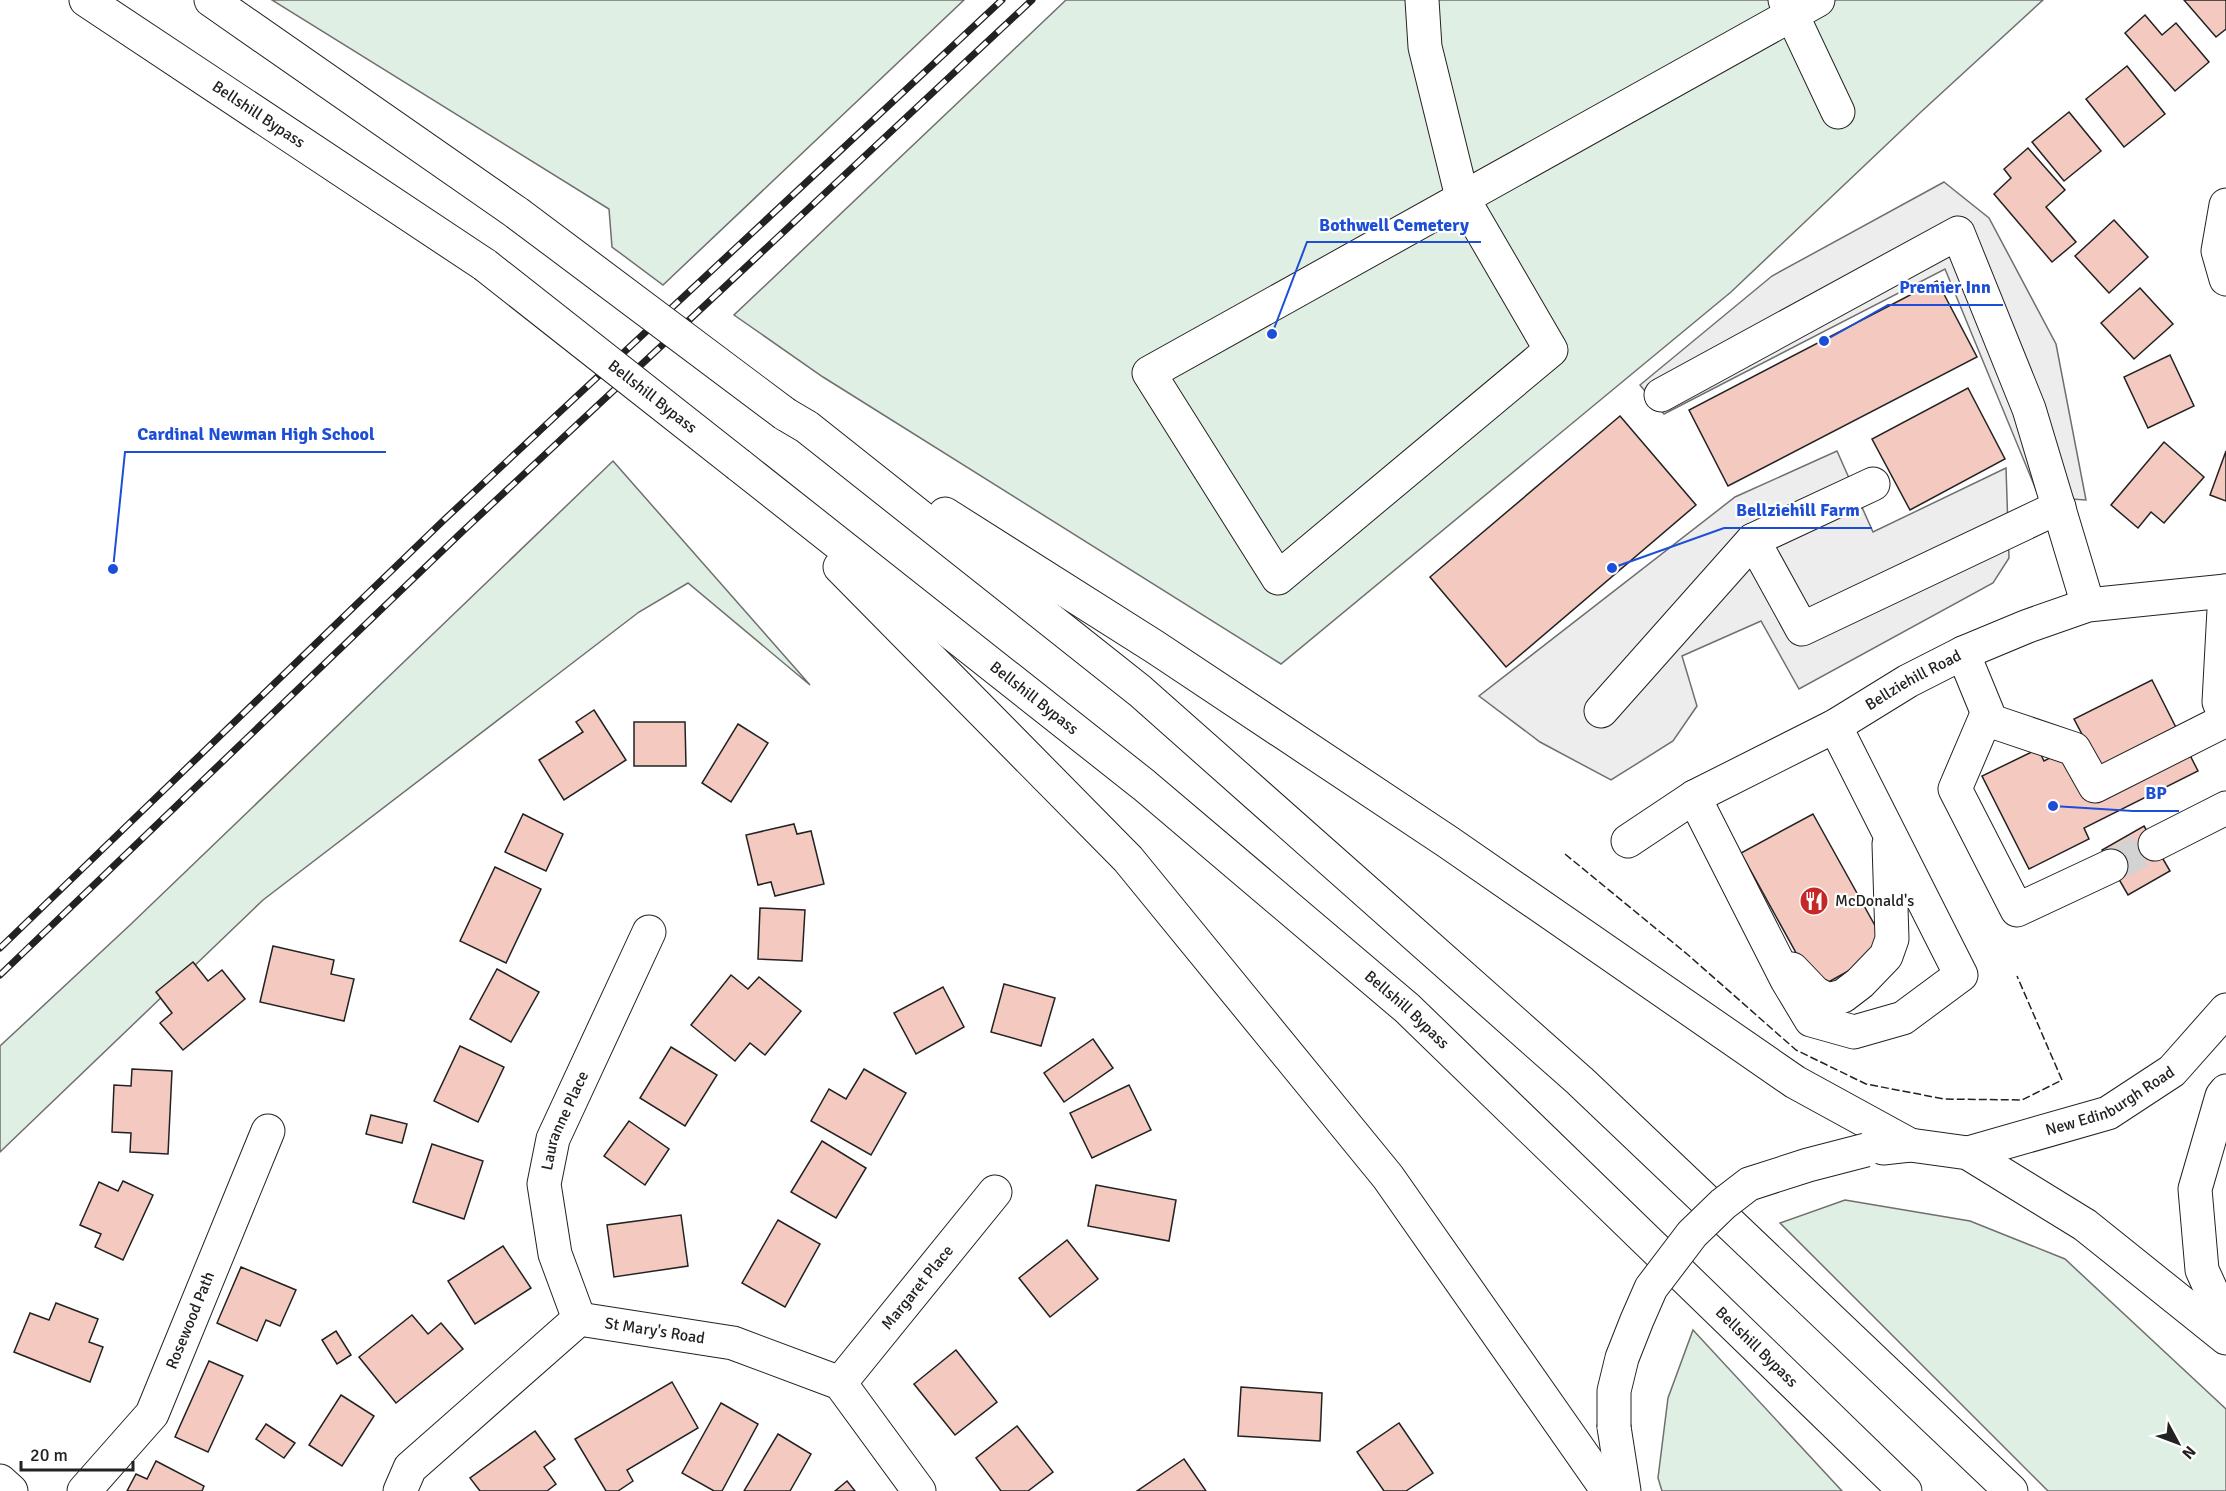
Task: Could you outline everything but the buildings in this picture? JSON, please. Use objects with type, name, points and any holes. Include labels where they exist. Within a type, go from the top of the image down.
[{"type":"main road","name":"Bellshill Bypass","points":[[86,0],[485,265],[1144,785],[1407,1008],[1905,1491]]},
{"type":"main road","points":[[211,0],[517,213],[796,420],[1140,691],[1580,1081],[2011,1491]]},
{"type":"main road","points":[[1422,0],[1425,47],[1462,197],[1551,350],[1278,578],[1149,373],[1462,197],[1799,5],[1838,111]]},
{"type":"main road","points":[[2226,206],[2218,251],[2226,279]]},
{"type":"main road","points":[[1661,395],[1958,233],[2029,409],[2088,605]]},
{"type":"main road","points":[[796,420],[1155,647],[1448,842],[1795,1082],[1910,1145]]},
{"type":"main road","points":[[739,465],[1128,859],[1388,1177],[1608,1491]]},
{"type":"main road","points":[[1601,711],[1753,540],[1873,484]]},
{"type":"main road","points":[[1753,540],[1802,629],[2059,507]]},
{"type":"main road","points":[[1963,653],[1990,721],[2074,749],[2095,786],[2224,710],[2226,591]]},
{"type":"main road","name":"Bellziehill Road","points":[[1628,841],[1694,797],[1835,726],[1908,681],[1963,653],[2028,626],[2088,605],[2226,591]]},
{"type":"main road","points":[[1988,714],[1955,789],[2017,910],[2111,866]]},
{"type":"main road","points":[[1694,797],[1811,1020],[1854,1032],[1903,1018],[1961,975],[1835,726]]},
{"type":"main road","points":[[2155,844],[2226,808]]},
{"type":"main road","points":[[1772,948],[1815,993],[1828,1000],[1843,996],[1860,983],[1886,956],[1892,939],[1889,833]]},
{"type":"main road","name":"Lauranne Place","points":[[579,1320],[555,1254],[544,1184],[553,1139],[649,932]]},
{"type":"main road","name":"New Edinburgh Road","points":[[1968,1153],[2108,1113],[2172,1071],[2226,1010]]},
{"type":"main road","points":[[2226,1091],[2222,1096],[2195,1190],[2202,1270],[2226,1323]]},
{"type":"main road","name":"Rosewood Path","points":[[84,1491],[152,1414],[268,1131]]},
{"type":"main road","points":[[1624,1491],[1614,1427],[1614,1391],[1622,1358],[1651,1288],[1692,1234],[1723,1204],[1749,1184],[1866,1150],[1910,1145],[1968,1153],[2085,1225],[2226,1338]]},
{"type":"main road","name":"Margaret Place","points":[[840,1383],[995,1192]]},
{"type":"main road","points":[[400,1491],[410,1467],[579,1320]]},
{"type":"main road","name":"St Mary's Road","points":[[579,1320],[733,1343],[840,1383]]},
{"type":"main road","points":[[840,1383],[919,1491]]},
{"type":"main road","points":[[0,1481],[11,1491]]},
{"type":"green space","points":[[272,0],[964,0],[663,285],[612,247],[609,209]]},
{"type":"green space","points":[[1066,0],[2043,0],[1731,292],[1281,664],[823,377],[734,315]]},
{"type":"green space","points":[[613,461],[810,685],[688,583],[639,612],[263,900],[0,1152],[0,1046],[130,925]]},
{"type":"green space","points":[[1845,1200],[1970,1221],[2065,1259],[2226,1409],[2226,1491],[2048,1491],[1780,1223]]},
{"type":"green space","points":[[1693,1330],[1842,1491],[1662,1491],[1658,1478],[1668,1398]]},
{"type":"shaded area","points":[[1944,182],[1989,218],[2056,344],[2086,500],[2039,497],[1945,269],[1664,414],[1640,385],[1772,276]]},
{"type":"shaded area","points":[[1837,451],[1873,532],[2006,468],[2009,558],[1993,583],[1799,689],[1761,621],[1682,656],[1697,706],[1673,741],[1611,780],[1540,742],[1479,696],[1735,497]]},
{"type":"tunnel","points":[[2111,866],[2155,844]]},
{"type":"railway","points":[[0,948],[445,519],[1002,0]]},
{"type":"railway","points":[[0,975],[463,531],[1032,0]]},
{"type":"fence","points":[[1565,854],[1687,954],[1796,1050],[1866,1084],[1944,1099],[2022,1100],[2062,1080],[2017,976]]},
{"type":"place","name":"Bothwell Cemetery","points":[[1272,334]]},
{"type":"place","name":"Premier Inn","points":[[1824,341]]},
{"type":"place","name":"Bellziehill Farm","points":[[1612,568]]},
{"type":"place","name":"Cardinal Newman High School","points":[[113,569]]},
{"type":"place","name":"BP","points":[[2053,806]]},
{"type":"place","name":"McDonald's","points":[[1814,901]]}]
